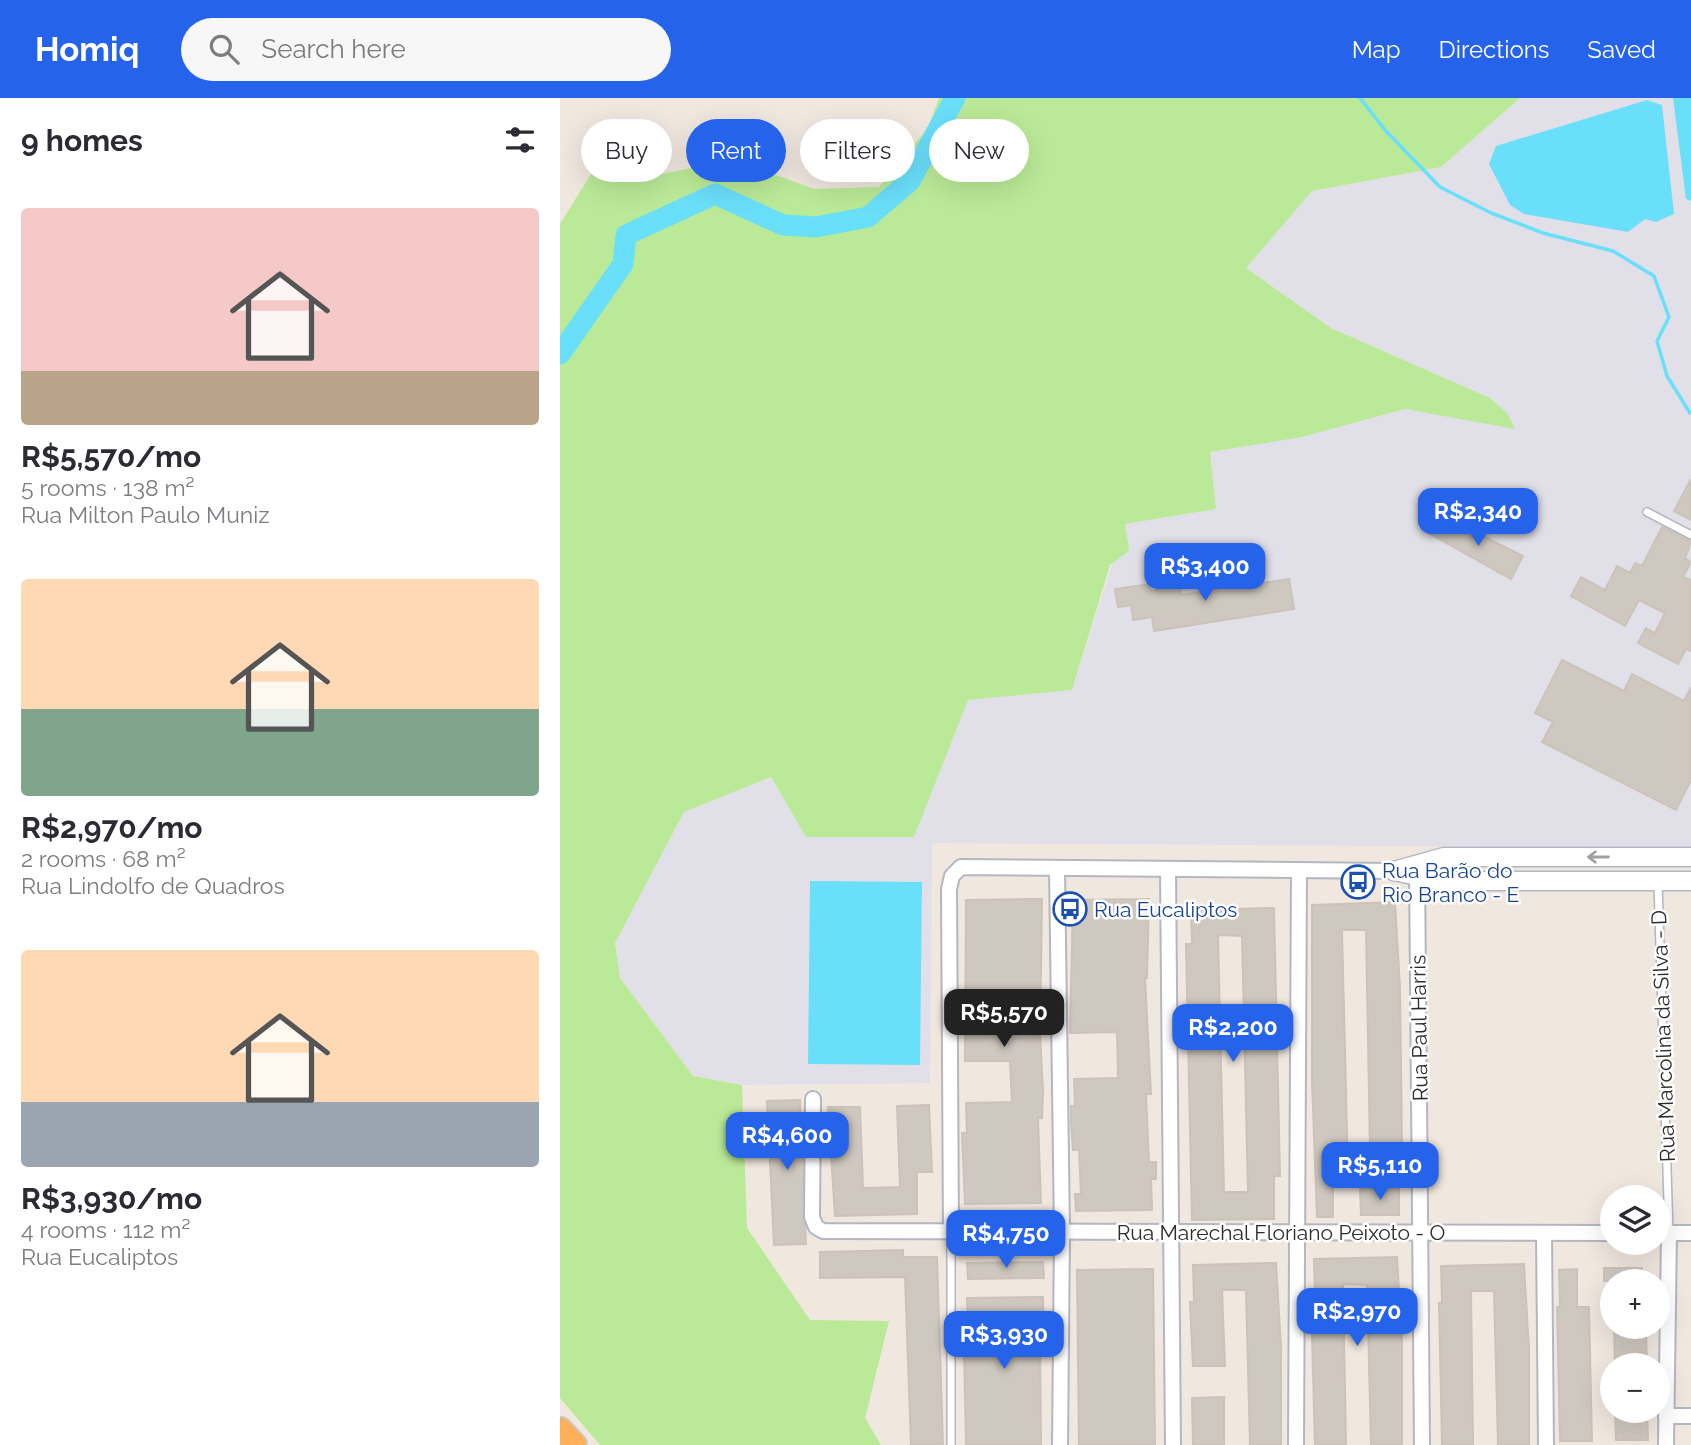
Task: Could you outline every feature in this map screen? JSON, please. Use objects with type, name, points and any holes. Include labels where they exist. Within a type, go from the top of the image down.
[{"type":"highway","points":[[560,1430],[574,1445]]},
{"type":"street","points":[[951,1231],[949,889],[952,876],[961,867],[1394,871],[1417,870],[1444,857],[1691,857]]},
{"type":"street","points":[[1057,868],[1062,1232],[1060,1445]]},
{"type":"street","points":[[1168,870],[1173,1445]]},
{"type":"street","points":[[1417,870],[1441,881],[1691,881]]},
{"type":"street","name":"Rua Paul Harris","points":[[1417,870],[1422,1445]]},
{"type":"street","points":[[1296,1445],[1295,1233],[1299,871]]},
{"type":"street","name":"Rua Marechal Floriano Peixoto - O","points":[[813,1099],[812,1217],[816,1227],[823,1231],[1600,1233]]},
{"type":"street","points":[[1544,1233],[1546,1445]]},
{"type":"street","points":[[1670,1233],[1691,1233]]},
{"type":"street","points":[[1663,1255],[1665,1353]]},
{"type":"street","points":[[1670,1416],[1691,1416]]},
{"type":"street","points":[[1666,1423],[1667,1445]]},
{"type":"lane","points":[[1647,512],[1691,535]]},
{"type":"lane","points":[[1627,881],[1629,857]]},
{"type":"lane","name":"Rua Marcolina da Silva - D","points":[[1658,881],[1662,1185]]},
{"type":"lane","points":[[951,1231],[951,1445]]},
{"type":"shaded area","points":[[1520,98],[1691,98],[1691,848],[932,843],[930,1083],[742,1085],[693,1076],[620,978],[615,943],[684,812],[771,777],[806,837],[914,837],[968,699],[1072,690],[1125,524],[1216,509],[1210,452],[1302,437],[1405,409],[1514,428],[1490,398],[1331,328],[1246,268],[1312,191],[1441,167]]},
{"type":"green space","points":[[939,98],[1520,98],[1441,167],[1312,191],[1246,268],[1331,328],[1490,398],[1508,414],[1515,429],[1405,409],[1302,437],[1210,452],[1216,509],[1125,524],[1129,551],[1110,565],[1072,690],[968,700],[914,837],[806,837],[771,777],[684,812],[615,943],[620,978],[693,1076],[742,1085],[747,1228],[810,1320],[889,1321],[865,1418],[881,1445],[600,1445],[560,1398],[560,224],[586,182],[672,182],[672,172],[686,169],[686,182],[786,182],[786,179],[814,189],[879,187],[883,182],[915,182],[915,144],[929,125],[929,182],[1029,182],[1029,119],[931,119]]},
{"type":"water","points":[[1673,98],[1691,98],[1691,201],[1686,199]]},
{"type":"water","points":[[1647,100],[1662,105],[1674,214],[1656,222],[1645,219],[1628,232],[1524,214],[1510,205],[1489,164],[1496,146]]},
{"type":"water","points":[[810,881],[922,882],[920,1065],[808,1064]]},
{"type":"building","points":[[1691,479],[1691,520],[1674,511]]},
{"type":"building","points":[[1435,517],[1479,540],[1481,535],[1523,556],[1511,579],[1427,532]]},
{"type":"building","points":[[1662,527],[1691,542],[1685,558],[1691,562],[1683,577],[1691,580],[1691,651],[1686,649],[1678,664],[1638,643],[1646,628],[1655,633],[1665,613],[1639,600],[1625,626],[1571,596],[1581,577],[1605,590],[1617,566],[1630,573],[1635,563],[1642,566]]},
{"type":"building","points":[[1229,577],[1230,588],[1289,579],[1294,609],[1154,631],[1152,617],[1133,620],[1131,605],[1118,607],[1115,589],[1149,584],[1151,591],[1180,586],[1181,595],[1221,589],[1220,578]]},
{"type":"building","points":[[1562,660],[1624,691],[1632,674],[1684,701],[1691,687],[1691,780],[1676,810],[1542,742],[1553,722],[1535,713]]},
{"type":"building","points":[[1042,899],[1040,1034],[1043,1091],[1042,1118],[1038,1118],[1041,1203],[965,1204],[962,1133],[967,1133],[966,1103],[1012,1102],[1010,1061],[965,1061],[966,900]]},
{"type":"building","points":[[1149,899],[1145,978],[1151,1094],[1146,1094],[1149,1162],[1156,1162],[1156,1179],[1151,1179],[1152,1210],[1076,1211],[1075,1194],[1081,1194],[1079,1150],[1073,1150],[1071,1122],[1071,1106],[1075,1106],[1074,1079],[1118,1078],[1117,1032],[1070,1033],[1073,900]]},
{"type":"building","points":[[1395,902],[1400,988],[1402,1148],[1370,1149],[1366,930],[1342,930],[1348,1174],[1333,1175],[1333,1217],[1317,1217],[1312,1082],[1312,905]]},
{"type":"building","points":[[1274,908],[1280,1176],[1274,1176],[1274,1219],[1192,1220],[1186,944],[1192,944],[1191,910]],"holes":[[[1218,935],[1242,936],[1248,1192],[1224,1192]]]},
{"type":"building","points":[[800,1100],[806,1244],[774,1245],[767,1101]]},
{"type":"building","points":[[929,1105],[932,1172],[917,1172],[917,1214],[835,1216],[828,1107],[860,1107],[863,1188],[900,1187],[897,1106]]},
{"type":"building","points":[[1360,1189],[1399,1189],[1399,1215],[1361,1215]]},
{"type":"building","points":[[903,1250],[903,1257],[937,1257],[943,1445],[911,1445],[905,1277],[820,1278],[820,1252]]},
{"type":"building","points":[[1397,1257],[1402,1343],[1402,1445],[1371,1445],[1367,1285],[1343,1284],[1346,1445],[1315,1445],[1311,1297],[1315,1297],[1314,1259]]},
{"type":"building","points":[[1043,1262],[1044,1278],[968,1279],[967,1263]]},
{"type":"building","points":[[1276,1263],[1281,1348],[1281,1445],[1250,1445],[1246,1290],[1222,1290],[1225,1366],[1193,1366],[1190,1302],[1194,1302],[1193,1265]]},
{"type":"building","points":[[1524,1264],[1529,1349],[1529,1445],[1498,1445],[1494,1291],[1471,1291],[1473,1445],[1442,1445],[1439,1303],[1442,1303],[1441,1266]]},
{"type":"building","points":[[1604,1268],[1642,1268],[1642,1269]]},
{"type":"building","points":[[1153,1269],[1155,1445],[1079,1445],[1077,1270]]},
{"type":"building","points":[[1577,1269],[1577,1307],[1589,1307],[1592,1441],[1560,1441],[1557,1307],[1560,1307],[1559,1270]]},
{"type":"building","points":[[1043,1297],[1044,1338],[1040,1338],[1041,1445],[966,1445],[964,1352],[969,1352],[967,1298]]},
{"type":"building","points":[[1614,1339],[1646,1339],[1647,1353],[1615,1353]]},
{"type":"building","points":[[1224,1397],[1224,1445],[1193,1445],[1192,1398]]},
{"type":"building","points":[[1615,1423],[1647,1423],[1648,1440],[1616,1440]]},
{"type":"waterway","points":[[560,354],[623,264],[626,235],[715,194],[783,225],[816,227],[868,217],[910,181],[955,98]]},
{"type":"waterway","points":[[1360,98],[1385,130],[1440,187],[1491,213],[1543,233],[1613,251],[1654,276],[1669,317],[1657,341],[1667,376],[1690,413]]},
{"type":"place","name":"Rua Barão do Rio Branco - E","points":[[1358,882]]},
{"type":"place","name":"Rua Eucaliptos","points":[[1070,909]]}]
